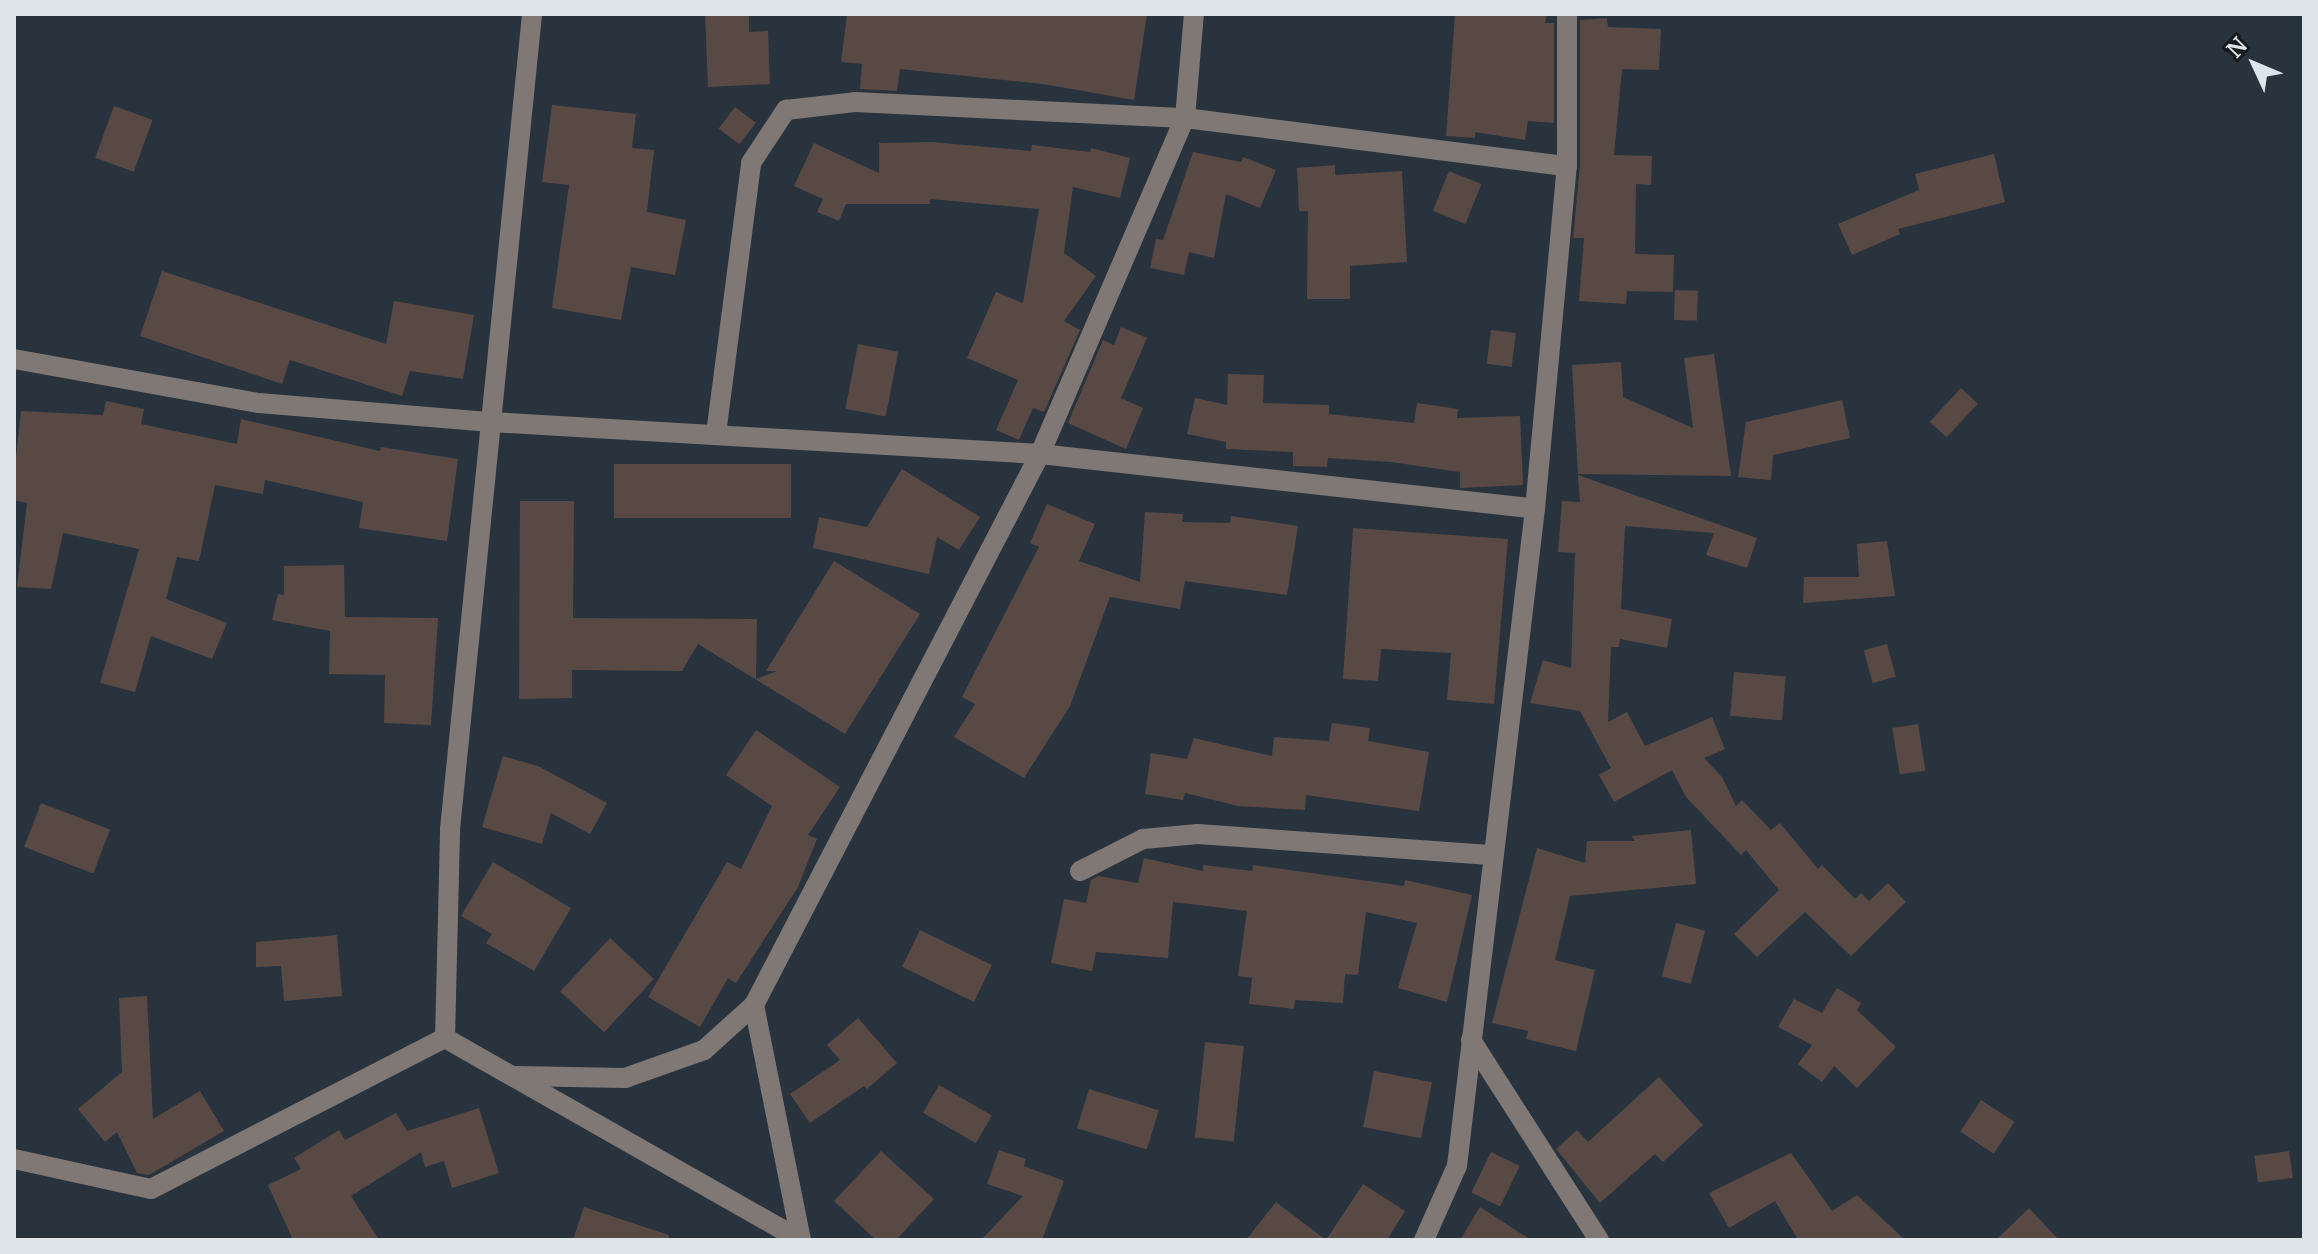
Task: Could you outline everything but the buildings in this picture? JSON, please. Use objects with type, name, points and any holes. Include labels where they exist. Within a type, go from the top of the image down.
[{"type":"street","points":[[445,1038],[450,829],[532,14]]},
{"type":"street","points":[[516,1076],[625,1078],[704,1050],[754,1005],[1040,454],[1185,118],[1194,14]]},
{"type":"street","points":[[1424,1240],[1457,1166],[1535,509],[1567,166],[1567,14]]},
{"type":"street","points":[[716,434],[751,163],[786,110],[855,102],[1185,118],[1567,166]]},
{"type":"street","points":[[14,359],[259,403],[491,422],[1040,454],[1535,509]]},
{"type":"street","points":[[1080,871],[1143,839],[1198,834],[1493,855]]},
{"type":"street","points":[[445,1038],[801,1240],[754,1005]]},
{"type":"street","points":[[14,1159],[151,1189],[445,1038]]},
{"type":"street","points":[[1471,1040],[1599,1240]]}]
